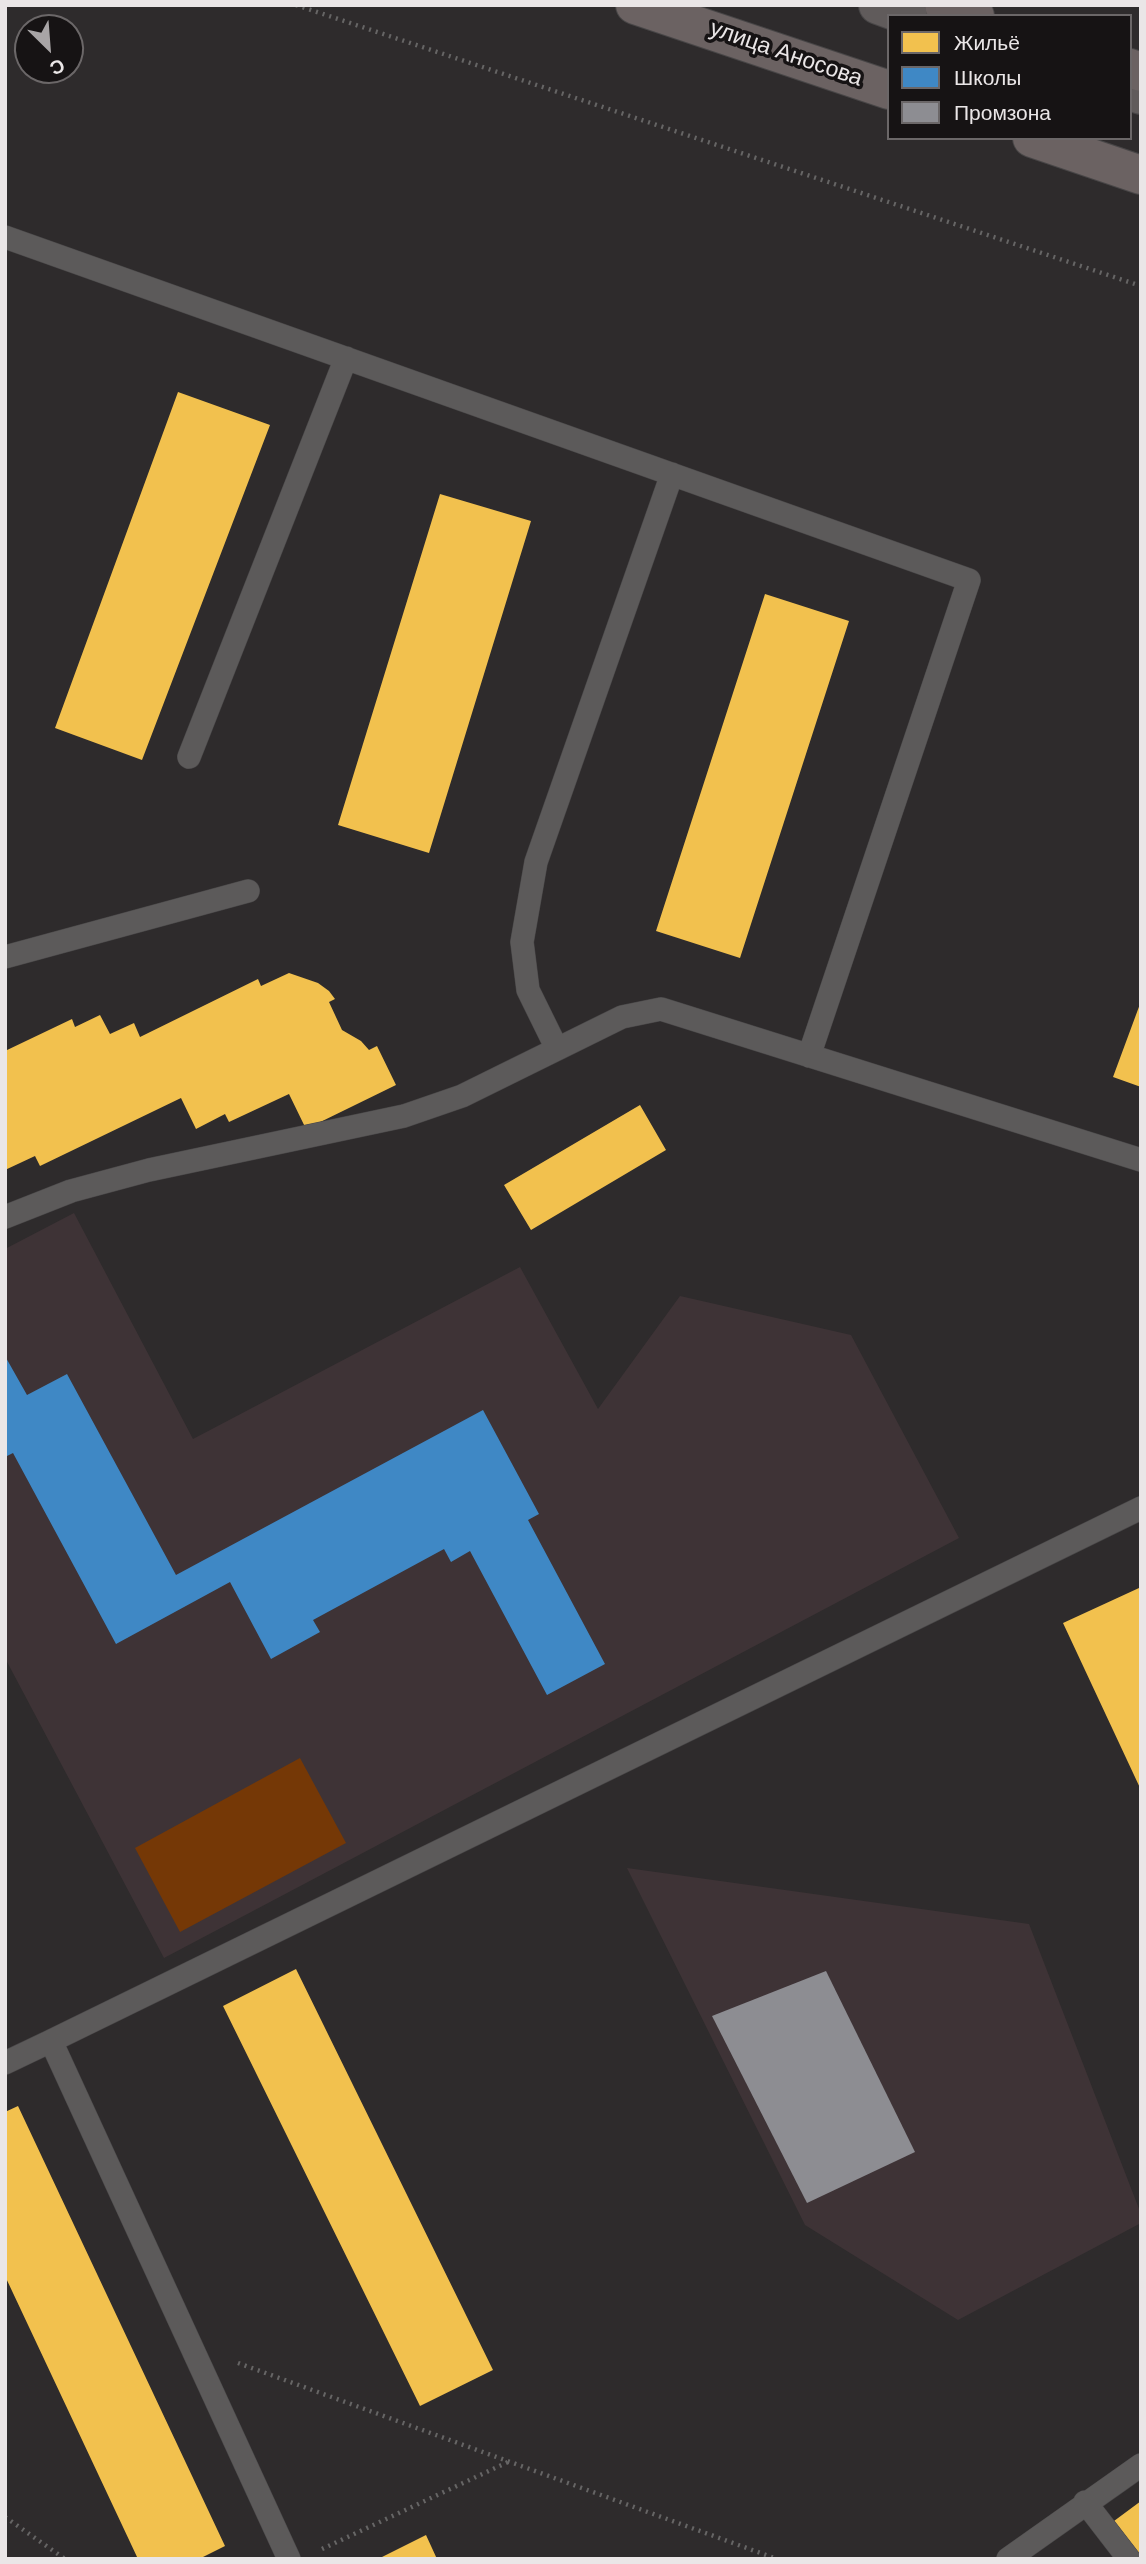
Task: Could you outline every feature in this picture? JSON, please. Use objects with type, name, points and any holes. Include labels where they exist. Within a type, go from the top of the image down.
[{"type":"main road","points":[[635,5],[887,89]]},
{"type":"main road","points":[[944,5],[969,14]]},
{"type":"main road","points":[[1038,140],[1141,175]]},
{"type":"street","name":"улица Аносова","points":[[643,5],[887,89]]},
{"type":"street","points":[[878,5],[903,14]]},
{"type":"lane","points":[[5,237],[969,580],[809,1056]]},
{"type":"lane","points":[[189,757],[346,358]]},
{"type":"lane","points":[[557,1049],[528,990],[522,942],[536,862],[673,474]]},
{"type":"lane","points":[[5,957],[248,891]]},
{"type":"lane","points":[[5,1217],[71,1191],[149,1170],[404,1116],[462,1096],[622,1017],[661,1009],[1141,1160]]},
{"type":"lane","points":[[5,2063],[1141,1508]]},
{"type":"lane","points":[[51,2042],[289,2559]]},
{"type":"lane","points":[[1009,2559],[1085,2502],[1141,2465]]},
{"type":"lane","points":[[1085,2502],[1129,2559]]},
{"type":"path","points":[[296,5],[1141,286]]},
{"type":"path","points":[[191,2346],[776,2559]]},
{"type":"path","points":[[315,2553],[509,2462]]},
{"type":"path","points":[[5,2517],[65,2559]]},
{"type":"shaded area","points":[[74,1213],[193,1439],[520,1267],[598,1409],[680,1296],[851,1335],[959,1538],[164,1958],[5,1658],[5,1249]]},
{"type":"shaded area","points":[[300,1758],[346,1843],[180,1932],[135,1848]]},
{"type":"shaded area","points":[[627,1868],[1029,1924],[1141,2214],[1141,2223],[958,2320],[805,2225]]},
{"type":"building: Жильё","points":[[178,392],[270,425],[142,760],[55,728]]},
{"type":"building: Жильё","points":[[440,494],[531,521],[429,853],[338,825]]},
{"type":"building: Жильё","points":[[765,594],[849,621],[740,958],[656,931]]},
{"type":"building: Жильё","points":[[289,973],[318,983],[329,991],[335,999],[329,1002],[342,1030],[361,1041],[369,1050],[377,1046],[396,1085],[306,1129],[289,1094],[229,1122],[225,1114],[196,1129],[181,1098],[40,1166],[35,1156],[5,1170],[5,1051],[72,1019],[75,1027],[100,1015],[110,1034],[134,1023],[140,1037],[258,979],[261,986]]},
{"type":"building: Жильё","points":[[1141,1004],[1141,1087],[1113,1077]]},
{"type":"building: Жильё","points":[[640,1105],[666,1150],[531,1230],[504,1185]]},
{"type":"building: Жильё","points":[[1139,1588],[1141,1593],[1141,1790],[1063,1623]]},
{"type":"building: Жильё","points":[[296,1969],[493,2370],[420,2406],[223,2006]]},
{"type":"building: Жильё","points":[[18,2106],[225,2546],[199,2559],[138,2559],[5,2276],[5,2112]]},
{"type":"building: Жильё","points":[[1141,2501],[1141,2556],[1114,2521]]},
{"type":"building: Жильё","points":[[426,2535],[437,2559],[378,2559]]},
{"type":"building: Школы","points":[[5,1356],[27,1395],[67,1374],[176,1575],[483,1410],[539,1514],[528,1520],[605,1664],[547,1695],[470,1551],[451,1562],[444,1549],[313,1620],[320,1632],[271,1659],[230,1582],[116,1644],[13,1453],[5,1457]]},
{"type":"building: Промзона","points":[[826,1971],[915,2152],[807,2203],[712,2016]]}]
